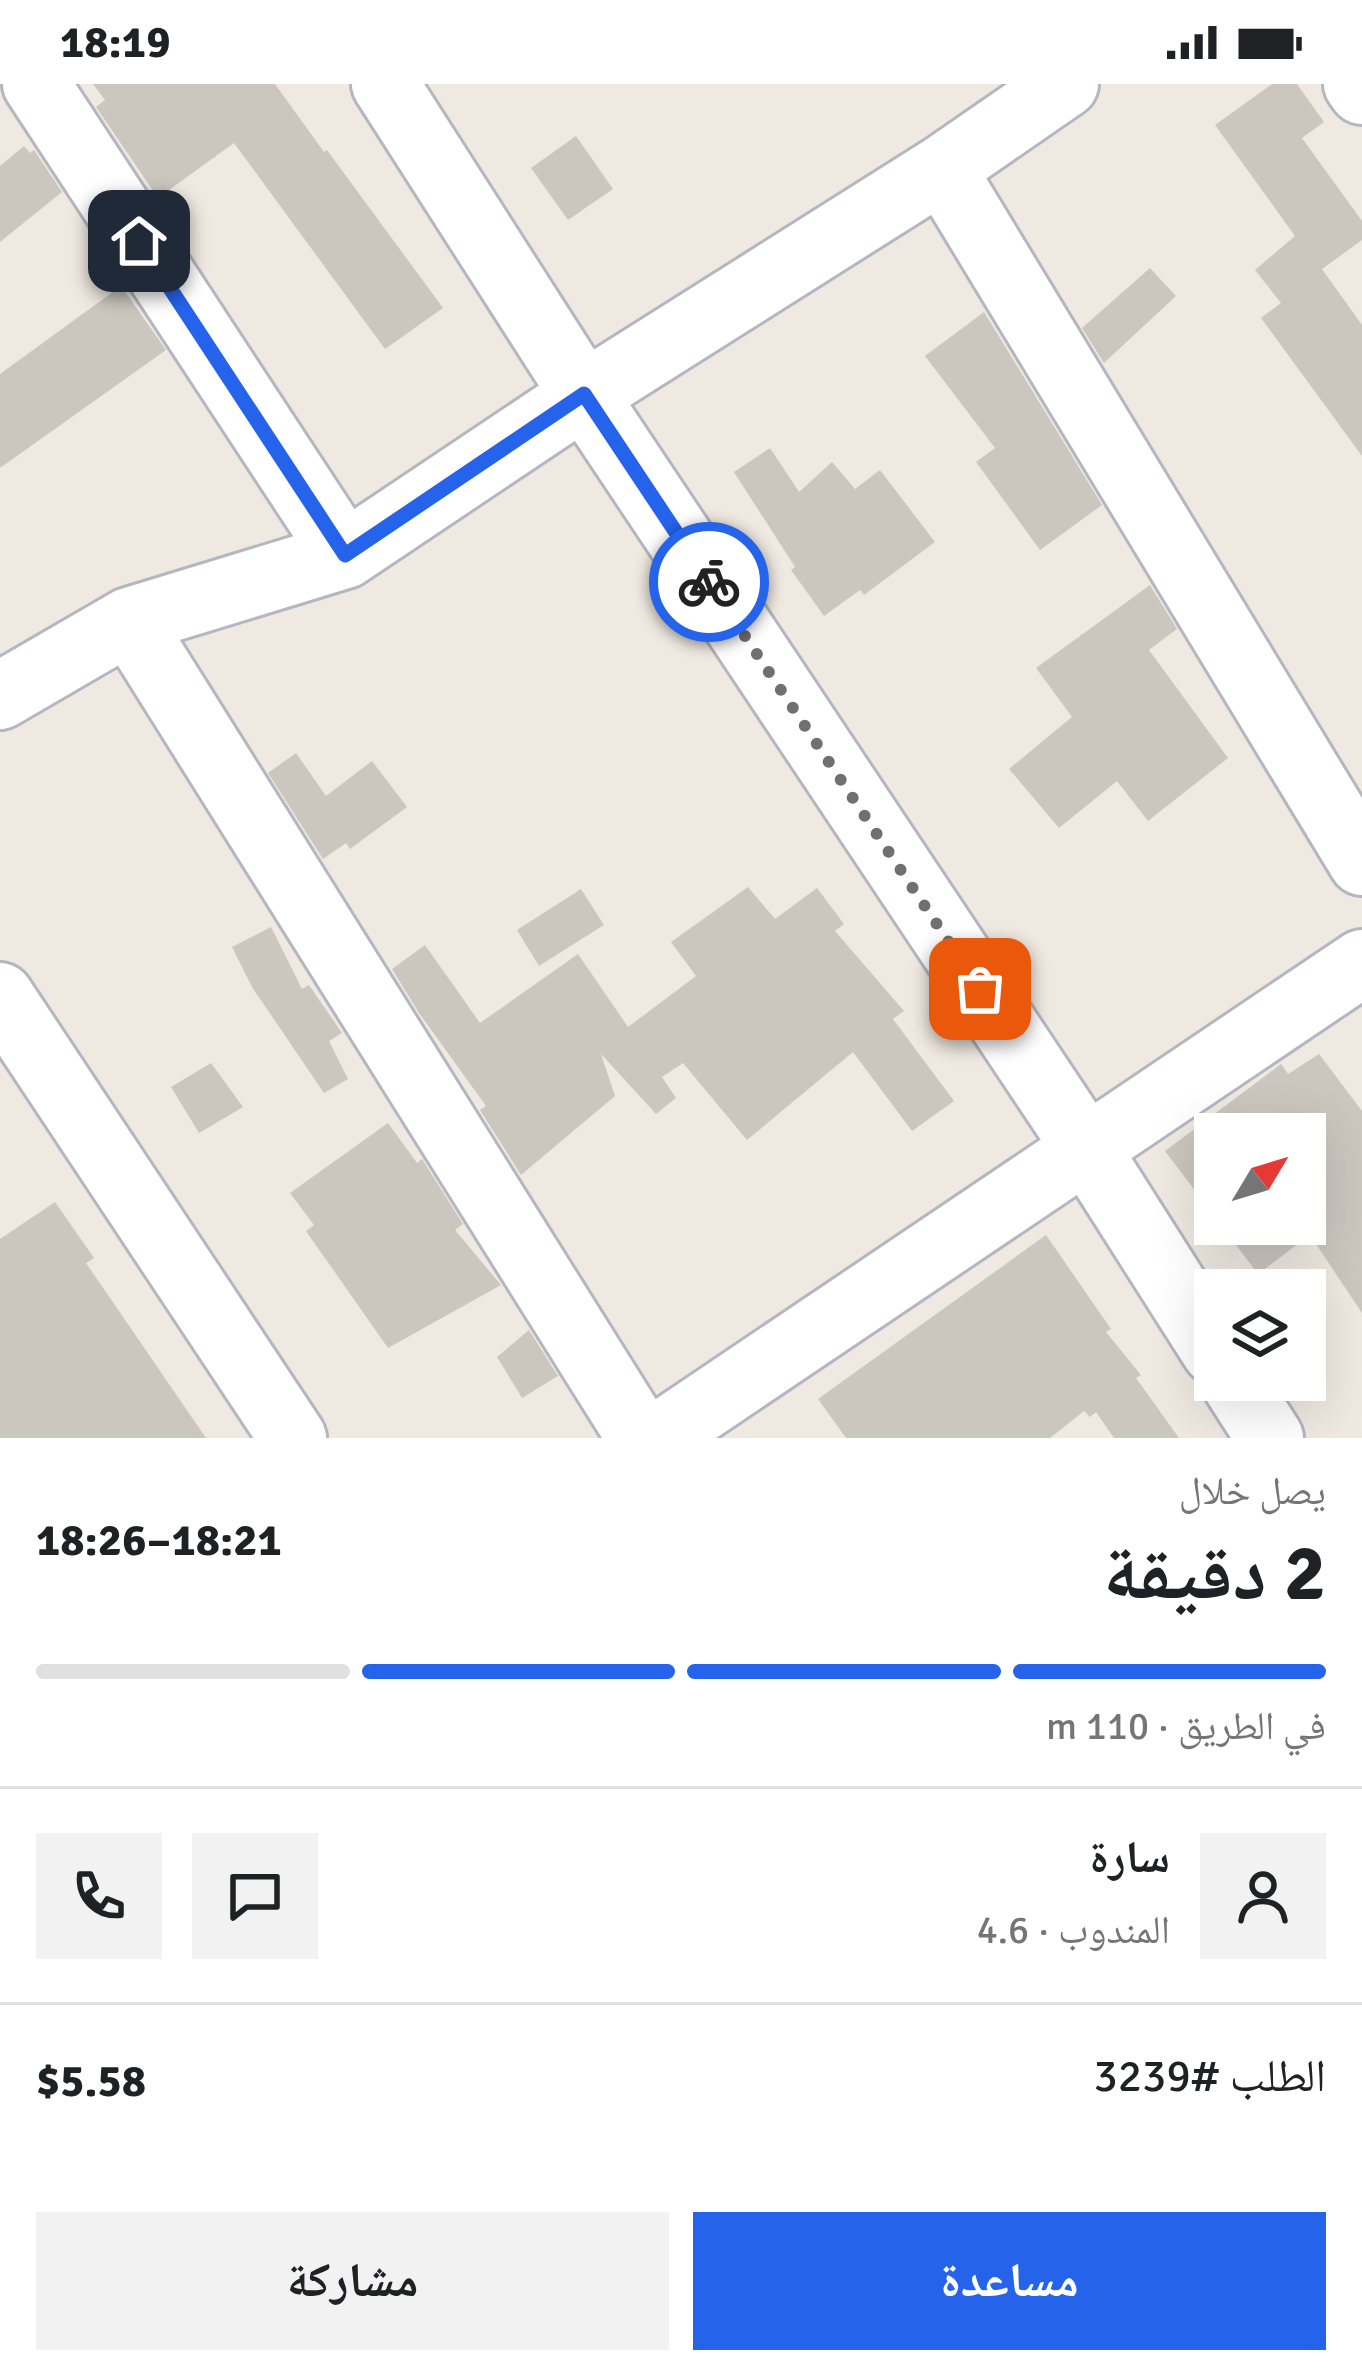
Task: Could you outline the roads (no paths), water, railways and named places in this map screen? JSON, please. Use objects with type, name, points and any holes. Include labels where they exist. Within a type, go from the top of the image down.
[{"type":"street","points":[[36,84],[345,555]]},
{"type":"street","points":[[385,84],[1194,1318]]},
{"type":"street","points":[[0,696],[129,621],[345,555],[584,394],[942,169],[1050,88]]},
{"type":"street","points":[[942,169],[1362,862]]},
{"type":"street","points":[[129,621],[641,1438]]},
{"type":"street","points":[[657,1438],[1362,963]]},
{"type":"street","points":[[0,996],[292,1438]]},
{"type":"street","points":[[1246,1401],[1270,1438]]}]
